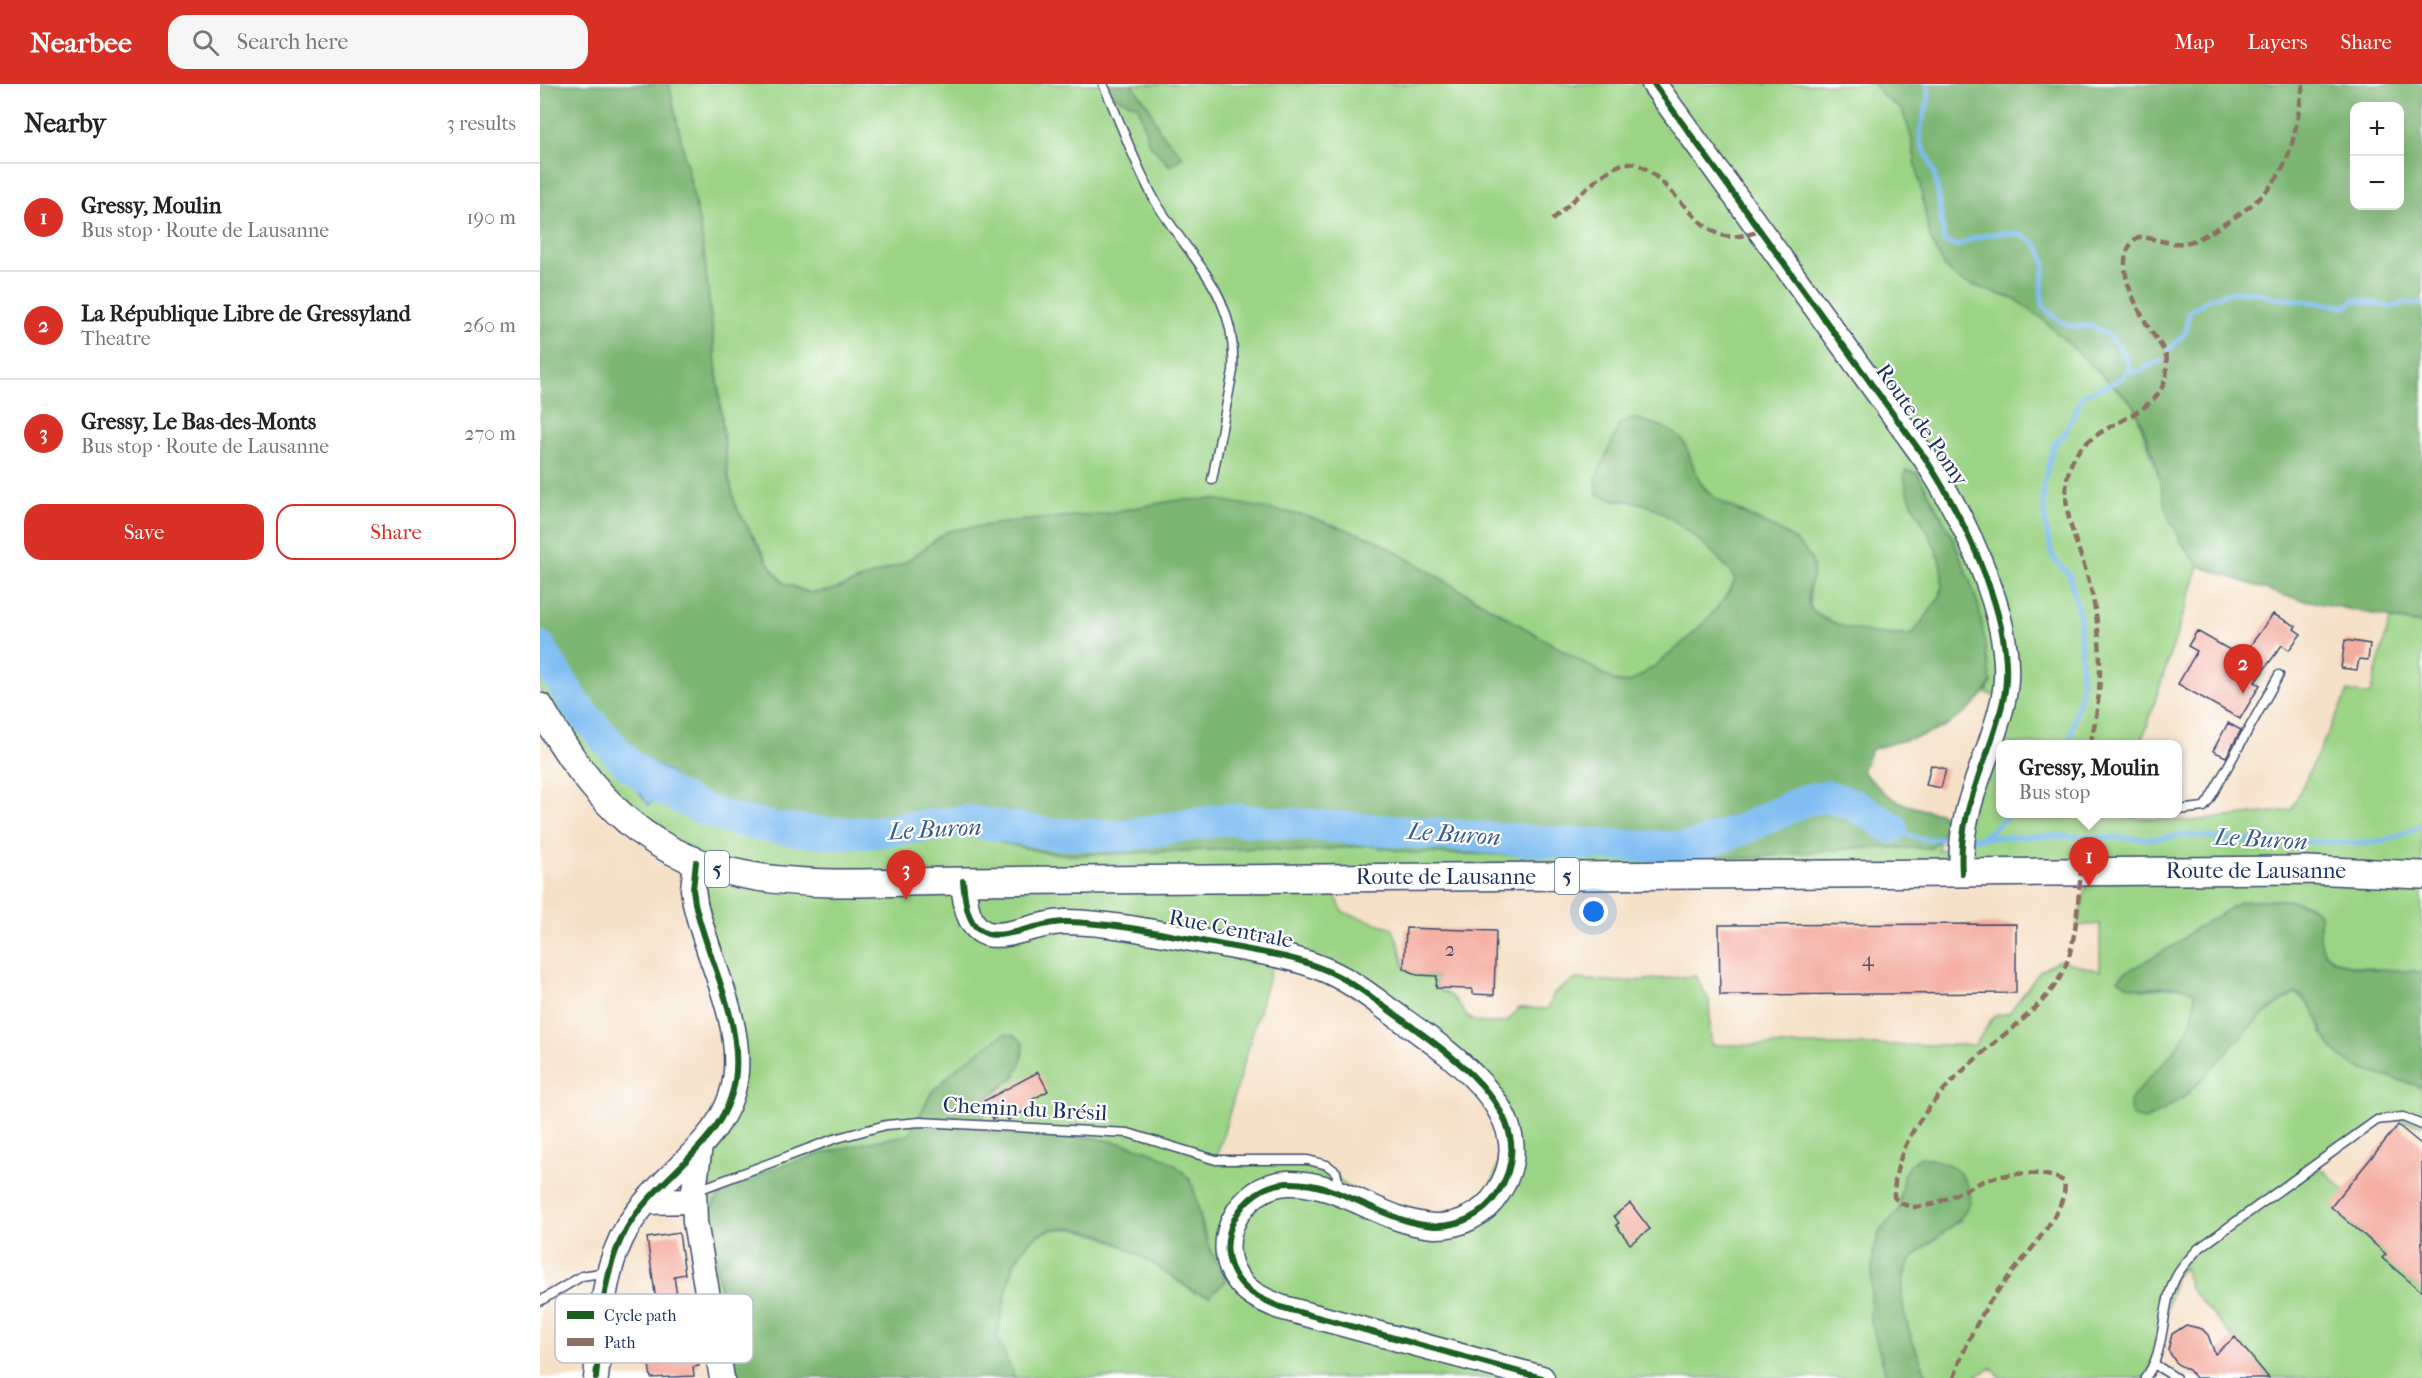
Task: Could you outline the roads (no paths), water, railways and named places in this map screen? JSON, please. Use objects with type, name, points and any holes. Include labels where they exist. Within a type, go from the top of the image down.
[{"type":"main road","name":"Route de Lausanne","points":[[540,707],[579,768],[617,811],[645,835],[696,862],[735,872],[785,879],[963,881],[1961,863],[2319,870],[2422,875]]},
{"type":"street","name":"Route de Pomy","points":[[1654,84],[1918,448],[1953,501],[1985,575],[2001,638],[2006,670],[2004,700],[1996,740]]},
{"type":"street","name":"Route de Pomy","points":[[1961,863],[1964,820],[1995,748]]},
{"type":"street","points":[[606,1294],[609,1272],[621,1238],[646,1202],[700,1146],[720,1121],[729,1103],[736,1068],[730,1021],[695,903],[693,889],[696,862]]},
{"type":"street","name":"Rue Centrale","points":[[963,881],[969,914],[980,930],[989,934],[999,935],[1060,922],[1108,925],[1275,955],[1323,969],[1375,1000],[1439,1048],[1484,1088],[1504,1114],[1512,1144],[1509,1173],[1493,1200],[1467,1220],[1442,1226],[1423,1225],[1401,1219],[1340,1194],[1290,1183],[1268,1187],[1248,1198],[1232,1224],[1229,1239],[1233,1271],[1241,1284],[1263,1300],[1280,1307],[1542,1378]]},
{"type":"street","points":[[700,1146],[694,1195],[709,1294]]},
{"type":"street","points":[[646,1202],[694,1195]]},
{"type":"street","points":[[596,1378],[598,1363]]},
{"type":"street","points":[[720,1363],[722,1378]]},
{"type":"lane","points":[[1103,84],[1152,194],[1213,284],[1229,318],[1234,355],[1233,371],[1212,480]]},
{"type":"lane","points":[[2182,810],[2204,807],[2210,800],[2279,675]]},
{"type":"lane","points":[[2145,1378],[2154,1364],[2175,1277],[2198,1249],[2377,1120],[2403,1117],[2422,1125]]},
{"type":"lane","name":"Chemin du Brésil","points":[[694,1195],[707,1188],[860,1131],[904,1123],[944,1122],[1128,1133],[1216,1160],[1288,1158],[1317,1161],[1336,1172],[1340,1194]]},
{"type":"lane","points":[[540,1301],[582,1276],[609,1272]]},
{"type":"lane","points":[[2154,1364],[2176,1378]]},
{"type":"water","points":[[638,756],[672,773],[664,790],[649,805],[623,771]]},
{"type":"waterway","points":[[1927,84],[1928,98],[1920,138],[1936,183],[1944,242],[1958,246],[1980,237],[2006,233],[2030,240],[2039,248],[2044,260],[2042,297],[2046,309],[2065,324],[2097,328],[2112,339],[2128,362],[2128,370],[2120,379],[2083,395],[2065,433],[2053,446],[2043,487],[2045,523],[2053,558],[2069,574],[2080,618],[2082,685],[2070,740]]},
{"type":"waterway","points":[[2169,349],[2185,333],[2189,312],[2211,298],[2227,293],[2254,292],[2276,298],[2346,307],[2354,300],[2393,307],[2407,303],[2422,304]]},
{"type":"waterway","points":[[2127,372],[2139,371],[2162,360]]},
{"type":"waterway","name":"Le Buron","points":[[540,647],[576,706],[629,765],[664,790],[696,806],[731,819],[775,828],[824,833],[865,833],[968,821],[1052,834],[1122,836],[1225,819],[1562,843],[1688,848],[1741,830],[1806,800],[1827,796],[1855,805],[1892,828]]},
{"type":"waterway","points":[[1982,838],[2005,818]]},
{"type":"waterway","name":"Le Buron","points":[[1969,838],[2061,836],[2152,839],[2183,835],[2242,840],[2367,843],[2387,840],[2422,826]]},
{"type":"waterway","name":"Le Buron","points":[[1892,828],[1920,839],[1956,839]]},
{"type":"place","name":"La République Libre de Gressyland","points":[[2243,694]]},
{"type":"place","name":"Gressy, Moulin","points":[[2089,887]]},
{"type":"place","name":"Gressy, Le Bas-des-Monts","points":[[906,900]]}]
